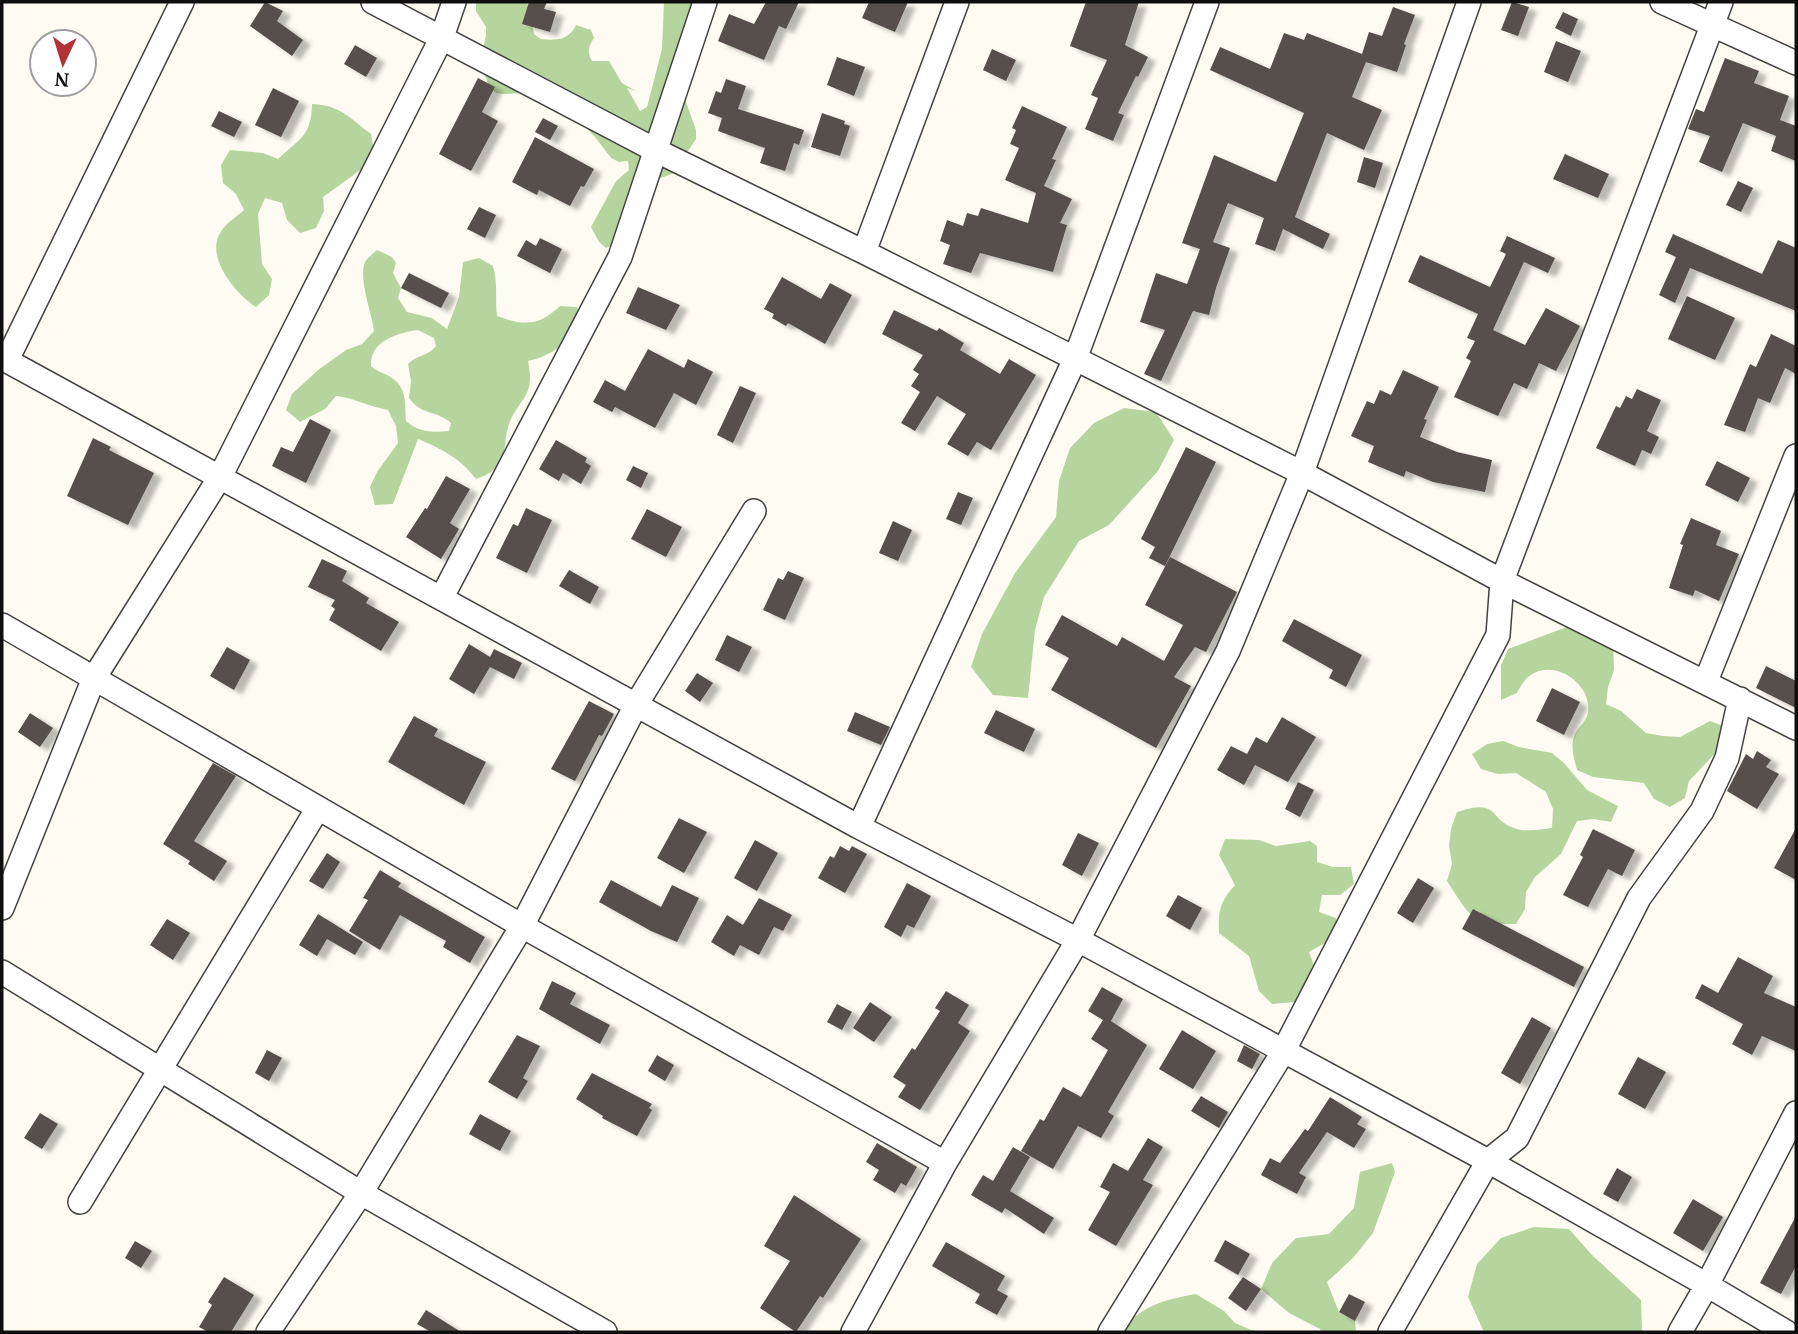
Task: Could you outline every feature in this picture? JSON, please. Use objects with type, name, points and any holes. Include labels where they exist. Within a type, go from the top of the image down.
[{"type":"street","points":[[182,2],[4,359],[859,827],[1078,940],[1488,1161],[1786,1332]]},
{"type":"street","points":[[373,2],[657,151],[1302,472],[1502,581],[1796,728]]},
{"type":"street","points":[[2,908],[93,678],[220,477],[442,37],[454,2]]},
{"type":"street","points":[[442,597],[620,257],[705,2]]},
{"type":"street","points":[[864,252],[957,2]]},
{"type":"street","points":[[859,827],[1075,359],[1207,2]]},
{"type":"street","points":[[853,1332],[945,1163],[1078,940],[1228,651],[1302,472],[1469,2]]},
{"type":"street","points":[[1662,2],[1796,63]]},
{"type":"street","points":[[1111,1332],[1283,1052],[1498,635],[1502,581],[1721,2]]},
{"type":"street","points":[[1706,681],[1796,456]]},
{"type":"street","points":[[268,1332],[360,1193],[522,926],[636,705],[754,511]]},
{"type":"street","points":[[2,625],[522,926],[945,1163]]},
{"type":"street","points":[[1390,1332],[1488,1161],[1517,1138],[1639,898],[1702,811],[1727,758],[1740,699]]},
{"type":"street","points":[[80,1202],[317,808]]},
{"type":"street","points":[[2,972],[360,1193],[605,1332]]},
{"type":"street","points":[[1680,1332],[1796,1113]]},
{"type":"green space","points":[[476,2],[528,4],[534,34],[541,39],[562,38],[570,34],[576,25],[591,30],[594,38],[589,47],[592,61],[609,61],[622,83],[636,91],[627,88],[640,111],[647,107],[662,49],[664,2],[694,2],[685,99],[696,130],[696,139],[686,154],[682,170],[656,180],[614,245],[606,248],[599,242],[591,227],[616,181],[629,170],[628,161],[619,162],[611,158],[582,124],[531,93],[496,93],[489,87],[481,60],[486,27],[476,11]]},
{"type":"green space","points":[[312,104],[330,107],[350,118],[371,134],[374,151],[366,166],[323,197],[324,211],[316,228],[300,233],[287,220],[282,203],[265,198],[258,214],[262,264],[272,279],[269,295],[256,307],[232,285],[217,253],[216,243],[220,233],[244,210],[236,194],[223,183],[221,165],[230,150],[263,153],[278,159],[307,130]]},
{"type":"green space","points":[[377,250],[392,257],[396,263],[393,273],[401,288],[398,298],[407,312],[432,318],[447,329],[459,297],[463,262],[479,258],[493,266],[497,316],[523,323],[538,321],[560,306],[577,307],[583,323],[559,347],[528,361],[528,391],[512,417],[503,456],[494,470],[476,479],[464,465],[450,455],[418,439],[393,504],[375,505],[370,487],[377,472],[398,443],[396,426],[388,410],[336,396],[325,409],[300,422],[286,410],[292,394],[318,370],[346,350],[362,344],[374,331],[364,287],[363,269],[366,260]],"holes":[[[418,330],[434,338],[436,346],[408,364],[411,381],[409,398],[419,408],[451,423],[449,431],[426,431],[406,421],[404,397],[397,382],[371,366],[375,350],[394,336]]]},
{"type":"green space","points":[[1124,408],[1156,412],[1174,440],[1158,471],[1109,525],[1079,541],[1044,597],[1035,630],[1028,698],[993,695],[971,667],[982,634],[1015,573],[1056,517],[1059,481],[1070,448],[1094,423]]},
{"type":"green space","points":[[1572,625],[1613,636],[1614,670],[1606,704],[1621,711],[1646,733],[1680,737],[1710,721],[1726,727],[1725,743],[1689,781],[1685,798],[1670,807],[1654,799],[1644,783],[1593,777],[1577,770],[1573,741],[1587,716],[1588,704],[1582,689],[1570,677],[1555,671],[1539,671],[1526,679],[1517,693],[1501,700],[1501,665],[1508,649]]},
{"type":"green space","points":[[1503,741],[1552,753],[1587,790],[1618,806],[1611,822],[1594,819],[1577,821],[1561,854],[1535,877],[1526,892],[1525,909],[1516,924],[1489,923],[1473,916],[1447,881],[1452,864],[1449,846],[1451,829],[1457,812],[1481,807],[1517,829],[1552,828],[1553,809],[1546,792],[1516,773],[1498,774],[1481,769],[1472,754],[1487,744]]},
{"type":"green space","points":[[1225,839],[1259,840],[1276,846],[1310,841],[1317,846],[1317,862],[1333,867],[1351,867],[1354,884],[1340,895],[1322,895],[1319,912],[1336,918],[1339,935],[1309,952],[1315,968],[1308,1001],[1272,1004],[1259,991],[1249,956],[1219,933],[1221,907],[1235,885],[1219,855]]},
{"type":"green space","points":[[1392,1163],[1395,1172],[1373,1233],[1353,1258],[1327,1282],[1339,1312],[1355,1321],[1356,1332],[1321,1332],[1289,1313],[1261,1289],[1272,1263],[1296,1238],[1329,1234],[1354,1208],[1360,1172]]},
{"type":"green space","points":[[1534,1227],[1569,1229],[1592,1255],[1641,1300],[1642,1332],[1484,1332],[1468,1297],[1477,1264],[1501,1238]]},
{"type":"green space","points":[[1196,1294],[1224,1311],[1235,1323],[1251,1330],[1267,1332],[1120,1332],[1154,1305]]},
{"type":"building","points":[[265,2],[283,11],[277,21],[303,40],[292,56],[250,26]]},
{"type":"building","points":[[529,2],[547,2],[544,9],[556,12],[550,32],[522,24]]},
{"type":"building","points":[[766,2],[799,2],[786,29],[779,26],[764,60],[718,41],[729,14],[754,24]]},
{"type":"building","points":[[869,2],[908,2],[895,32],[862,18]]},
{"type":"building","points":[[1086,2],[1139,2],[1125,45],[1148,57],[1118,113],[1124,115],[1113,141],[1085,129],[1098,98],[1091,95],[1107,60],[1070,46]]},
{"type":"building","points":[[1512,2],[1529,7],[1518,36],[1501,30]]},
{"type":"building","points":[[1393,7],[1415,15],[1397,72],[1366,62],[1352,97],[1382,110],[1364,150],[1327,133],[1295,217],[1330,234],[1323,249],[1283,229],[1275,251],[1255,244],[1264,218],[1228,203],[1213,242],[1230,248],[1209,315],[1193,311],[1161,381],[1144,374],[1165,330],[1140,322],[1156,273],[1187,284],[1200,249],[1182,243],[1214,155],[1276,182],[1304,113],[1210,70],[1220,47],[1270,69],[1284,33],[1304,40],[1307,33],[1362,54],[1369,32],[1382,36]]},
{"type":"building","points":[[1563,12],[1578,19],[1571,36],[1555,28]]},
{"type":"building","points":[[1556,41],[1581,51],[1568,82],[1544,72]]},
{"type":"building","points":[[355,45],[377,58],[366,77],[344,64]]},
{"type":"building","points":[[992,49],[1016,60],[1006,81],[983,70]]},
{"type":"building","points":[[837,57],[865,67],[854,96],[827,85]]},
{"type":"building","points":[[1725,58],[1759,71],[1754,83],[1789,96],[1780,120],[1796,126],[1796,161],[1771,151],[1776,136],[1743,123],[1722,172],[1699,162],[1710,136],[1688,129],[1696,109],[1704,112]]},
{"type":"building","points":[[478,78],[495,87],[482,112],[498,121],[471,171],[439,154]]},
{"type":"building","points":[[726,79],[746,86],[738,109],[804,130],[799,145],[794,143],[785,171],[760,163],[765,148],[718,131],[722,118],[708,113],[716,91],[721,93]]},
{"type":"building","points":[[273,88],[299,101],[281,137],[255,125]]},
{"type":"building","points":[[1022,106],[1067,127],[1052,159],[1056,160],[1044,186],[1072,199],[1060,223],[1067,225],[1053,272],[980,253],[971,273],[943,264],[950,245],[940,241],[947,220],[963,226],[967,213],[978,216],[981,208],[1028,223],[1036,193],[1005,180],[1019,148],[1010,144],[1016,130],[1012,128]]},
{"type":"building","points":[[219,111],[242,122],[234,137],[211,126]]},
{"type":"building","points":[[822,113],[845,121],[844,124],[850,126],[840,156],[811,147]]},
{"type":"building","points":[[543,118],[558,126],[550,140],[535,132]]},
{"type":"building","points":[[535,137],[594,169],[570,206],[539,190],[537,195],[512,182]]},
{"type":"building","points":[[1565,154],[1609,174],[1598,198],[1553,179]]},
{"type":"building","points":[[1364,157],[1383,163],[1375,188],[1357,182]]},
{"type":"building","points":[[1738,181],[1753,188],[1741,212],[1726,205]]},
{"type":"building","points":[[479,207],[496,215],[485,238],[467,229]]},
{"type":"building","points":[[1673,234],[1762,274],[1778,240],[1796,248],[1796,311],[1690,268],[1675,303],[1659,295],[1676,257],[1665,252]]},
{"type":"building","points":[[1507,236],[1555,258],[1548,273],[1524,262],[1493,330],[1525,345],[1546,308],[1580,326],[1556,371],[1539,363],[1527,389],[1514,383],[1498,416],[1454,397],[1471,361],[1466,358],[1475,341],[1467,338],[1478,314],[1408,282],[1420,255],[1490,287],[1506,254],[1500,251]]},
{"type":"building","points":[[540,238],[562,249],[550,273],[517,256],[526,240],[536,246]]},
{"type":"building","points":[[409,273],[449,293],[441,308],[401,288]]},
{"type":"building","points":[[782,277],[821,299],[830,283],[852,295],[825,344],[788,323],[786,326],[772,318],[774,314],[764,309]]},
{"type":"building","points":[[638,287],[680,305],[666,330],[626,313]]},
{"type":"building","points":[[1687,296],[1735,318],[1715,360],[1668,339]]},
{"type":"building","points":[[894,310],[937,331],[939,328],[964,343],[960,350],[1000,374],[1009,359],[1036,375],[991,450],[977,442],[968,456],[947,444],[966,414],[937,396],[915,431],[901,423],[920,392],[911,386],[919,374],[913,370],[923,355],[882,334]]},
{"type":"building","points":[[1771,334],[1796,346],[1796,374],[1785,368],[1770,403],[1758,398],[1745,432],[1724,425],[1750,364],[1756,367]]},
{"type":"building","points":[[648,349],[684,368],[688,359],[713,372],[696,405],[674,393],[655,428],[615,407],[612,412],[593,402],[605,380],[625,391]]},
{"type":"building","points":[[1403,370],[1439,387],[1424,419],[1427,420],[1420,437],[1457,452],[1492,460],[1485,492],[1433,482],[1406,471],[1404,477],[1368,462],[1374,446],[1351,436],[1367,401],[1374,404],[1380,390],[1391,395]]},
{"type":"building","points":[[740,386],[756,393],[733,443],[717,435]]},
{"type":"building","points":[[1637,389],[1661,400],[1647,431],[1659,437],[1651,454],[1642,450],[1635,466],[1596,448],[1616,406],[1620,408],[1626,396],[1632,399]]},
{"type":"building","points":[[310,419],[331,430],[306,483],[272,466],[281,447],[293,452]]},
{"type":"building","points":[[93,438],[111,447],[109,450],[154,473],[128,525],[67,496]]},
{"type":"building","points":[[556,440],[587,458],[585,462],[591,466],[581,484],[563,473],[559,481],[539,469]]},
{"type":"building","points":[[1186,447],[1216,462],[1165,566],[1149,558],[1155,547],[1141,539]]},
{"type":"building","points":[[1717,461],[1750,478],[1738,502],[1705,485]]},
{"type":"building","points":[[633,466],[648,473],[641,488],[626,480]]},
{"type":"building","points":[[446,476],[470,489],[450,523],[459,529],[441,559],[406,537],[425,508],[427,509]]},
{"type":"building","points":[[958,492],[973,498],[961,525],[946,519]]},
{"type":"building","points":[[526,508],[552,520],[527,573],[496,558],[513,524],[518,526]]},
{"type":"building","points":[[647,509],[682,527],[666,557],[631,539]]},
{"type":"building","points":[[1691,518],[1721,531],[1716,545],[1739,554],[1719,601],[1695,590],[1693,596],[1669,588],[1683,545],[1680,544]]},
{"type":"building","points":[[893,521],[912,530],[898,561],[879,553]]},
{"type":"building","points":[[1170,557],[1237,592],[1206,652],[1195,647],[1174,677],[1191,686],[1156,748],[1051,690],[1069,658],[1045,645],[1062,615],[1117,646],[1122,637],[1164,661],[1183,625],[1145,605]]},
{"type":"building","points":[[322,559],[347,571],[342,581],[369,598],[366,603],[399,622],[381,651],[329,620],[335,609],[331,606],[335,600],[308,587]]},
{"type":"building","points":[[569,570],[599,587],[590,604],[559,586]]},
{"type":"building","points":[[788,571],[804,578],[785,620],[763,610],[778,578],[783,580]]},
{"type":"building","points":[[1294,619],[1362,655],[1346,687],[1329,678],[1333,670],[1282,641]]},
{"type":"building","points":[[727,635],[752,647],[739,672],[715,660]]},
{"type":"building","points":[[469,644],[490,657],[494,649],[522,663],[514,679],[490,667],[474,694],[449,679]]},
{"type":"building","points":[[227,647],[250,660],[234,690],[210,676]]},
{"type":"building","points":[[1766,666],[1796,681],[1796,708],[1756,688]]},
{"type":"building","points":[[697,673],[713,683],[700,702],[685,691]]},
{"type":"building","points":[[1552,688],[1580,702],[1564,735],[1536,721]]},
{"type":"building","points":[[589,701],[614,714],[602,736],[599,735],[575,781],[551,769]]},
{"type":"building","points":[[996,710],[1035,729],[1024,752],[984,733]]},
{"type":"building","points":[[855,712],[890,727],[881,745],[847,731]]},
{"type":"building","points":[[30,713],[53,728],[40,747],[18,732]]},
{"type":"building","points":[[414,716],[438,729],[434,736],[486,762],[464,805],[388,762]]},
{"type":"building","points":[[1282,717],[1316,737],[1288,782],[1255,765],[1244,785],[1217,770],[1231,746],[1247,754],[1256,737],[1267,743]]},
{"type":"building","points":[[1757,751],[1771,760],[1766,767],[1779,774],[1757,809],[1727,791],[1746,754],[1753,759]]},
{"type":"building","points":[[213,763],[236,776],[194,841],[227,861],[214,881],[163,844]]},
{"type":"building","points":[[1298,782],[1314,790],[1300,817],[1285,809]]},
{"type":"building","points":[[679,818],[707,832],[684,873],[657,858]]},
{"type":"building","points":[[1796,828],[1796,880],[1774,868]]},
{"type":"building","points":[[1593,829],[1635,850],[1622,876],[1608,869],[1588,907],[1563,895],[1583,857],[1580,855]]},
{"type":"building","points":[[1078,833],[1099,843],[1082,876],[1062,865]]},
{"type":"building","points":[[755,840],[778,853],[757,891],[734,878]]},
{"type":"building","points":[[840,846],[849,851],[852,846],[867,854],[845,893],[818,878],[830,856],[834,858]]},
{"type":"building","points":[[327,853],[340,862],[323,889],[309,881]]},
{"type":"building","points":[[380,870],[401,883],[398,887],[485,937],[470,963],[443,947],[446,941],[400,915],[380,950],[349,931],[368,900],[363,898]]},
{"type":"building","points":[[1418,878],[1434,888],[1413,923],[1397,913]]},
{"type":"building","points":[[611,880],[661,907],[672,885],[699,898],[677,942],[599,902]]},
{"type":"building","points":[[907,883],[931,896],[914,928],[907,925],[901,937],[884,927]]},
{"type":"building","points":[[1178,895],[1202,908],[1190,930],[1166,916]]},
{"type":"building","points":[[759,898],[792,915],[783,931],[774,927],[759,955],[740,945],[734,956],[711,942],[727,915],[743,925]]},
{"type":"building","points":[[1473,909],[1584,967],[1574,987],[1462,929]]},
{"type":"building","points":[[318,914],[363,942],[355,955],[327,939],[317,956],[299,945]]},
{"type":"building","points":[[167,919],[190,933],[173,960],[150,945]]},
{"type":"building","points":[[1738,957],[1773,976],[1764,993],[1796,1007],[1796,1051],[1762,1036],[1752,1055],[1732,1044],[1743,1024],[1695,998],[1702,984],[1718,993]]},
{"type":"building","points":[[552,981],[576,993],[570,1004],[610,1025],[600,1044],[539,1009]]},
{"type":"building","points":[[1102,987],[1123,999],[1111,1021],[1147,1045],[1108,1112],[1114,1116],[1101,1138],[1078,1126],[1053,1169],[1021,1151],[1040,1119],[1044,1121],[1063,1087],[1081,1097],[1108,1050],[1091,1039],[1103,1020],[1088,1011]]},
{"type":"building","points":[[946,991],[969,1005],[958,1023],[970,1031],[920,1110],[898,1097],[906,1085],[893,1077],[912,1048],[915,1050],[940,1011],[935,1008]]},
{"type":"building","points":[[870,1002],[892,1017],[874,1042],[853,1028]]},
{"type":"building","points":[[837,1004],[852,1012],[842,1030],[827,1022]]},
{"type":"building","points":[[1532,1017],[1551,1028],[1520,1084],[1501,1073]]},
{"type":"building","points":[[1182,1030],[1216,1051],[1193,1089],[1159,1069]]},
{"type":"building","points":[[517,1035],[540,1046],[523,1078],[528,1081],[517,1099],[488,1082]]},
{"type":"building","points":[[1244,1045],[1260,1054],[1252,1069],[1237,1061]]},
{"type":"building","points":[[267,1050],[282,1058],[269,1081],[255,1073]]},
{"type":"building","points":[[657,1055],[674,1065],[665,1081],[648,1071]]},
{"type":"building","points":[[1638,1057],[1666,1072],[1645,1109],[1618,1094]]},
{"type":"building","points":[[592,1073],[652,1104],[649,1108],[652,1110],[637,1136],[602,1118],[603,1116],[576,1099]]},
{"type":"building","points":[[1201,1096],[1228,1112],[1219,1128],[1191,1111]]},
{"type":"building","points":[[1330,1097],[1362,1117],[1357,1124],[1366,1129],[1354,1148],[1327,1132],[1299,1173],[1306,1177],[1297,1194],[1261,1175],[1270,1158],[1280,1163],[1305,1129],[1308,1131]]},
{"type":"building","points":[[40,1113],[58,1124],[42,1149],[24,1138]]},
{"type":"building","points":[[480,1114],[511,1131],[500,1151],[469,1134]]},
{"type":"building","points":[[1148,1138],[1163,1147],[1143,1180],[1153,1185],[1116,1246],[1088,1230],[1110,1192],[1100,1187],[1113,1163],[1128,1171]]},
{"type":"building","points":[[877,1143],[917,1167],[906,1186],[901,1183],[895,1193],[873,1180],[879,1170],[866,1162]]},
{"type":"building","points":[[1013,1147],[1030,1157],[1010,1191],[1054,1218],[1044,1234],[1005,1208],[1002,1213],[971,1195],[983,1175],[993,1181]]},
{"type":"building","points":[[1617,1168],[1632,1177],[1618,1202],[1603,1194]]},
{"type":"building","points":[[794,1195],[861,1239],[823,1298],[820,1296],[796,1332],[760,1308],[790,1261],[764,1246]]},
{"type":"building","points":[[1693,1199],[1723,1217],[1703,1251],[1673,1233]]},
{"type":"building","points":[[1796,1216],[1796,1266],[1781,1294],[1760,1283]]},
{"type":"building","points":[[1225,1240],[1250,1254],[1238,1275],[1214,1261]]},
{"type":"building","points":[[135,1241],[152,1251],[141,1268],[125,1258]]},
{"type":"building","points":[[946,1242],[1005,1276],[997,1290],[1008,1296],[997,1315],[975,1303],[980,1294],[932,1266]]},
{"type":"building","points":[[224,1277],[254,1295],[231,1332],[208,1332],[199,1327],[212,1305],[208,1302]]},
{"type":"building","points":[[1243,1277],[1261,1289],[1246,1311],[1228,1298]]},
{"type":"building","points":[[1349,1294],[1365,1302],[1355,1321],[1339,1312]]},
{"type":"building","points":[[426,1310],[461,1332],[431,1332],[417,1324]]}]
